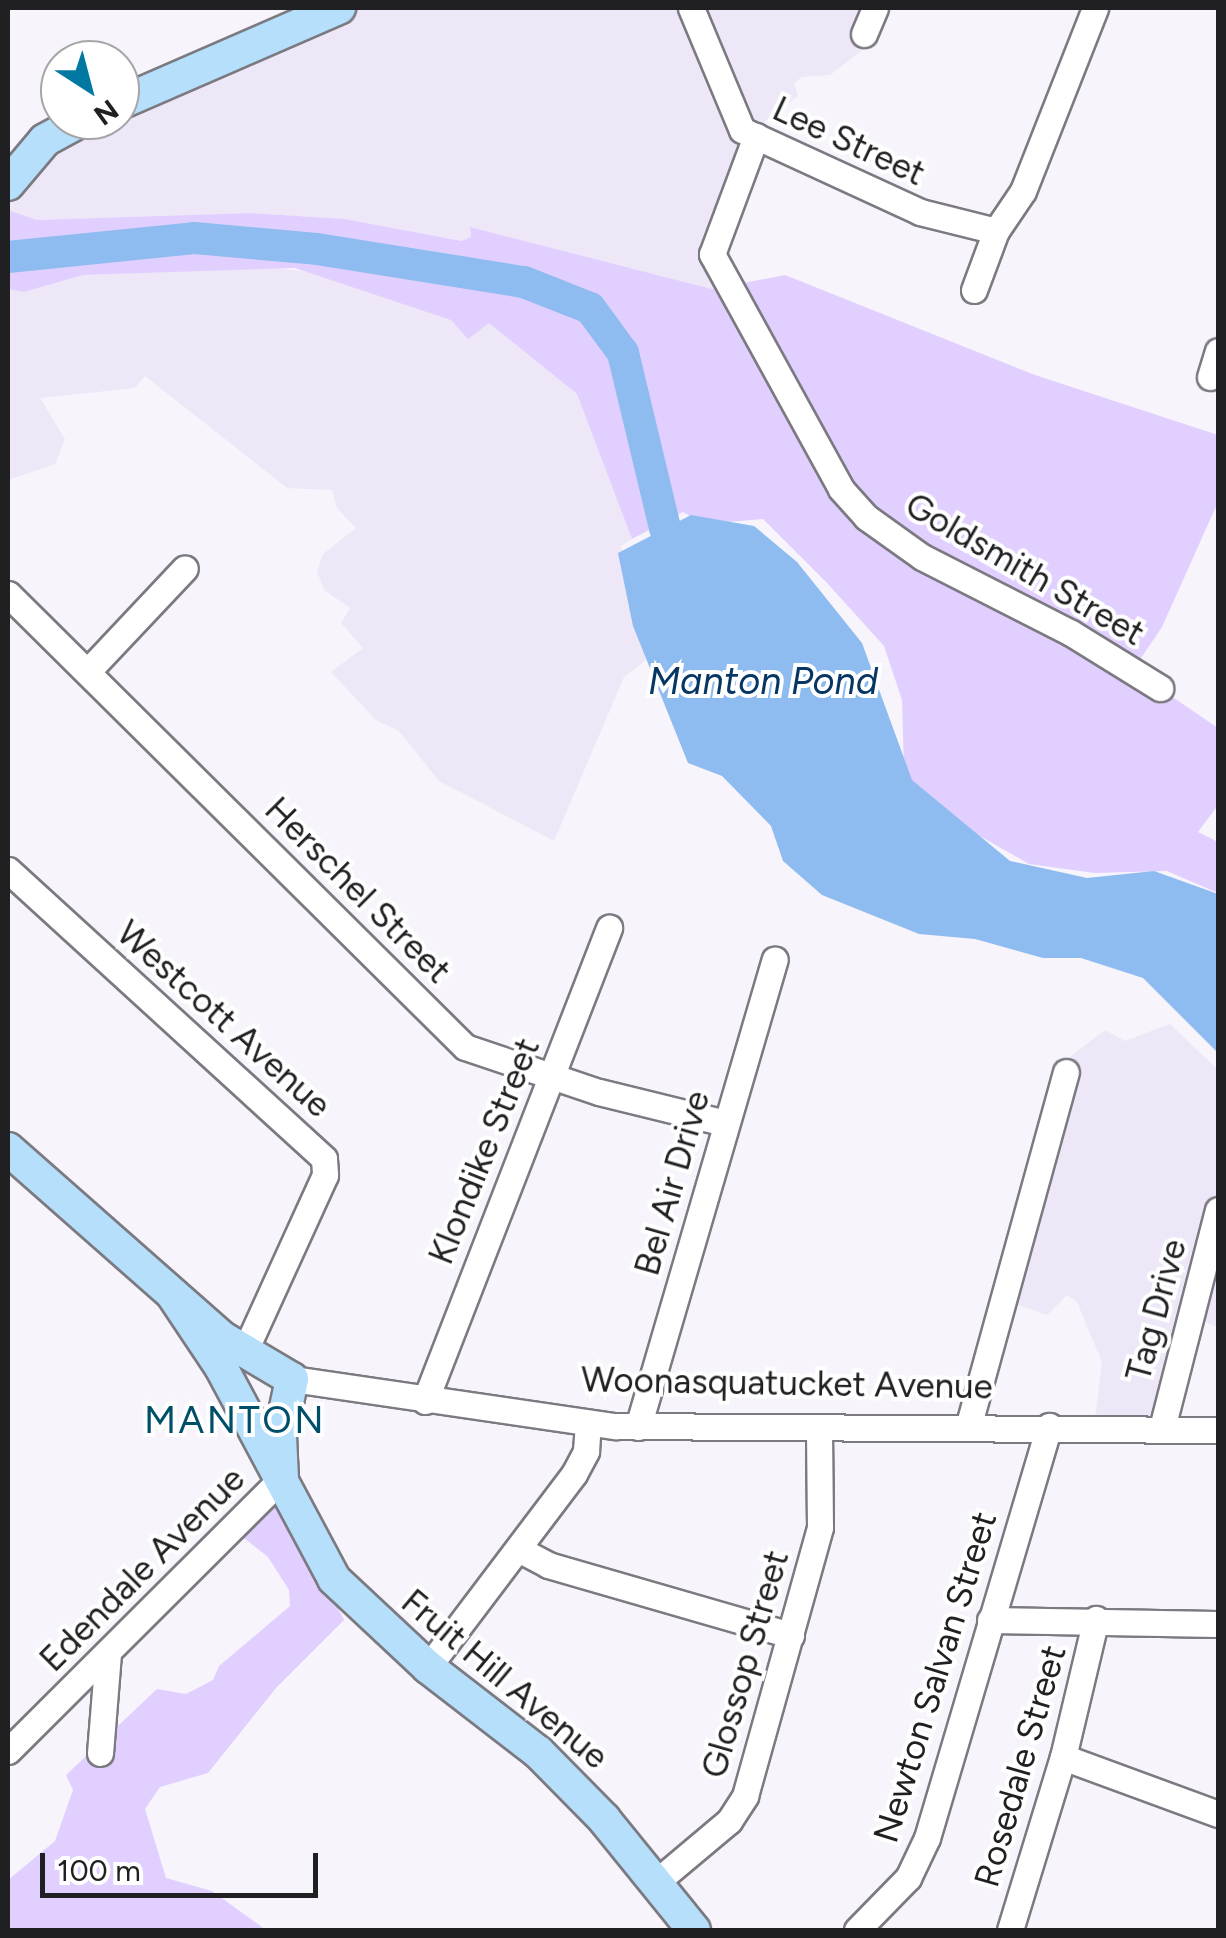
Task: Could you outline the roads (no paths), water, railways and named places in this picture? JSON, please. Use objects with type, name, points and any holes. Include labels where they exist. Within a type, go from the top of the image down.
[{"type":"main road","points":[[140,94],[339,8]]},
{"type":"main road","points":[[8,184],[45,140]]},
{"type":"main road","name":"Fruit Hill Avenue","points":[[8,1148],[244,1353]]},
{"type":"main road","name":"Fruit Hill Avenue","points":[[173,1294],[282,1478],[334,1579],[428,1668],[538,1752],[694,1930]]},
{"type":"main road","name":"Woonasquatucket Avenue","points":[[244,1353],[292,1378]]},
{"type":"main road","name":"Fruit Hill Avenue","points":[[282,1478],[280,1436],[292,1378]]},
{"type":"street","name":"Lee Street","points":[[691,8],[742,130],[865,181],[920,212],[996,231]]},
{"type":"street","points":[[864,34],[875,8]]},
{"type":"street","points":[[974,290],[996,231],[1023,191],[1095,8]]},
{"type":"street","name":"Goldsmith Street","points":[[756,136],[712,254],[841,490],[866,517],[922,557],[1071,633],[1160,688]]},
{"type":"street","points":[[1210,377],[1218,351]]},
{"type":"street","points":[[88,671],[185,568]]},
{"type":"street","name":"Herschel Street","points":[[8,594],[466,1047],[554,1079],[725,1123]]},
{"type":"street","name":"Westcott Avenue","points":[[8,870],[324,1159],[324,1176],[244,1353]]},
{"type":"street","name":"Klondike Street","points":[[425,1401],[554,1079],[608,928]]},
{"type":"street","name":"Bel Air Drive","points":[[638,1428],[775,960]]},
{"type":"street","points":[[969,1424],[1066,1072]]},
{"type":"street","name":"Tag Drive","points":[[1162,1428],[1218,1210]]},
{"type":"street","name":"Woonasquatucket Avenue","points":[[292,1378],[425,1401],[638,1428],[969,1424],[1218,1430]]},
{"type":"street","points":[[428,1668],[522,1551],[574,1474],[586,1452],[588,1424]]},
{"type":"street","name":"Newton Salvan Street","points":[[856,1930],[908,1878],[928,1838],[1049,1426]]},
{"type":"street","name":"Glossop Street","points":[[655,1883],[739,1808],[820,1528],[820,1427]]},
{"type":"street","name":"Edendale Avenue","points":[[8,1751],[282,1478]]},
{"type":"street","points":[[522,1551],[548,1566],[791,1635]]},
{"type":"street","name":"Rosedale Street","points":[[1010,1930],[1064,1757],[1096,1619]]},
{"type":"street","points":[[990,1620],[1218,1624]]},
{"type":"street","points":[[100,1753],[108,1654]]},
{"type":"street","points":[[1064,1757],[1218,1814]]},
{"type":"water","name":"Manton Pond","points":[[691,515],[754,526],[797,562],[862,643],[912,780],[1010,861],[1087,878],[1154,871],[1218,894],[1218,1053],[1143,978],[1081,958],[1043,958],[975,939],[919,934],[822,895],[783,861],[771,826],[722,776],[688,763],[633,626],[618,553]]},
{"type":"waterway","points":[[8,257],[194,238],[317,249],[524,282],[590,308],[623,353],[665,528],[683,567]]},
{"type":"district","name":"MANTON","points":[[235,1421]]}]
